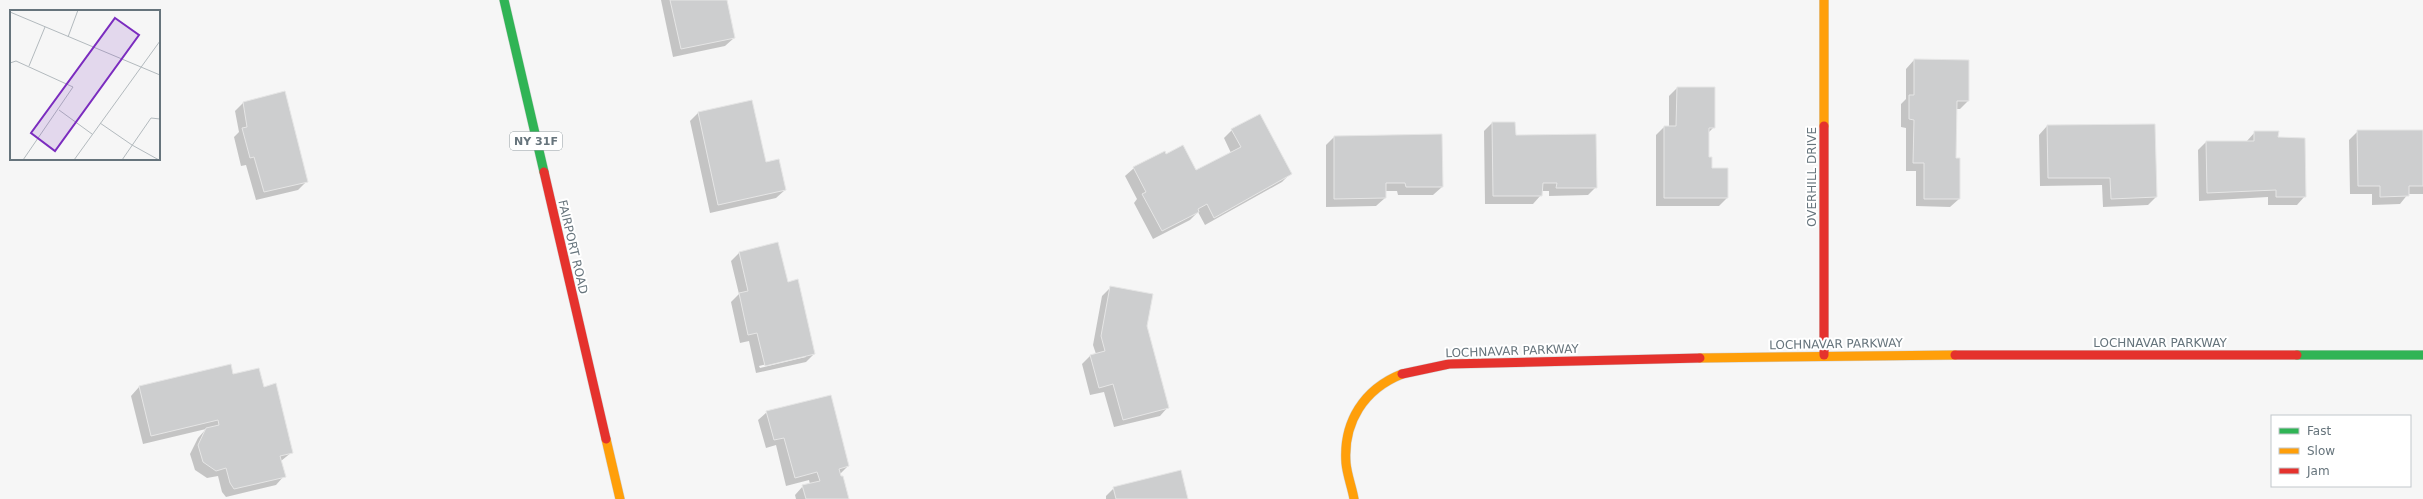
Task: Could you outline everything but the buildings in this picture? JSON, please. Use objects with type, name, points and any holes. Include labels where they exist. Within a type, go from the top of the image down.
[{"type":"street","name":"FAIRPORT ROAD","points":[[504,0],[620,499]]},
{"type":"street","name":"OVERHILL DRIVE","points":[[1824,0],[1824,355]]},
{"type":"street","name":"LOCHNAVAR PARKWAY","points":[[1354,499],[1346,463],[1346,437],[1353,415],[1366,396],[1381,384],[1401,374],[1449,364],[1824,355],[2423,355]]},
{"type":"traffic: fast","points":[[504,0],[544,172]]},
{"type":"traffic: fast","points":[[2297,355],[2423,355]]},
{"type":"traffic: slow","points":[[1824,0],[1824,126]]},
{"type":"traffic: slow","points":[[1700,358],[1955,355]]},
{"type":"traffic: slow","points":[[1354,499],[1346,463],[1346,448],[1352,421],[1367,398],[1377,388],[1402,374]]},
{"type":"traffic: slow","points":[[606,439],[620,499]]},
{"type":"traffic: jam","points":[[1824,126],[1824,355]]},
{"type":"traffic: jam","points":[[544,172],[606,439]]},
{"type":"traffic: jam","points":[[1955,355],[2297,355]]},
{"type":"traffic: jam","points":[[1402,374],[1449,364],[1700,358]]}]
